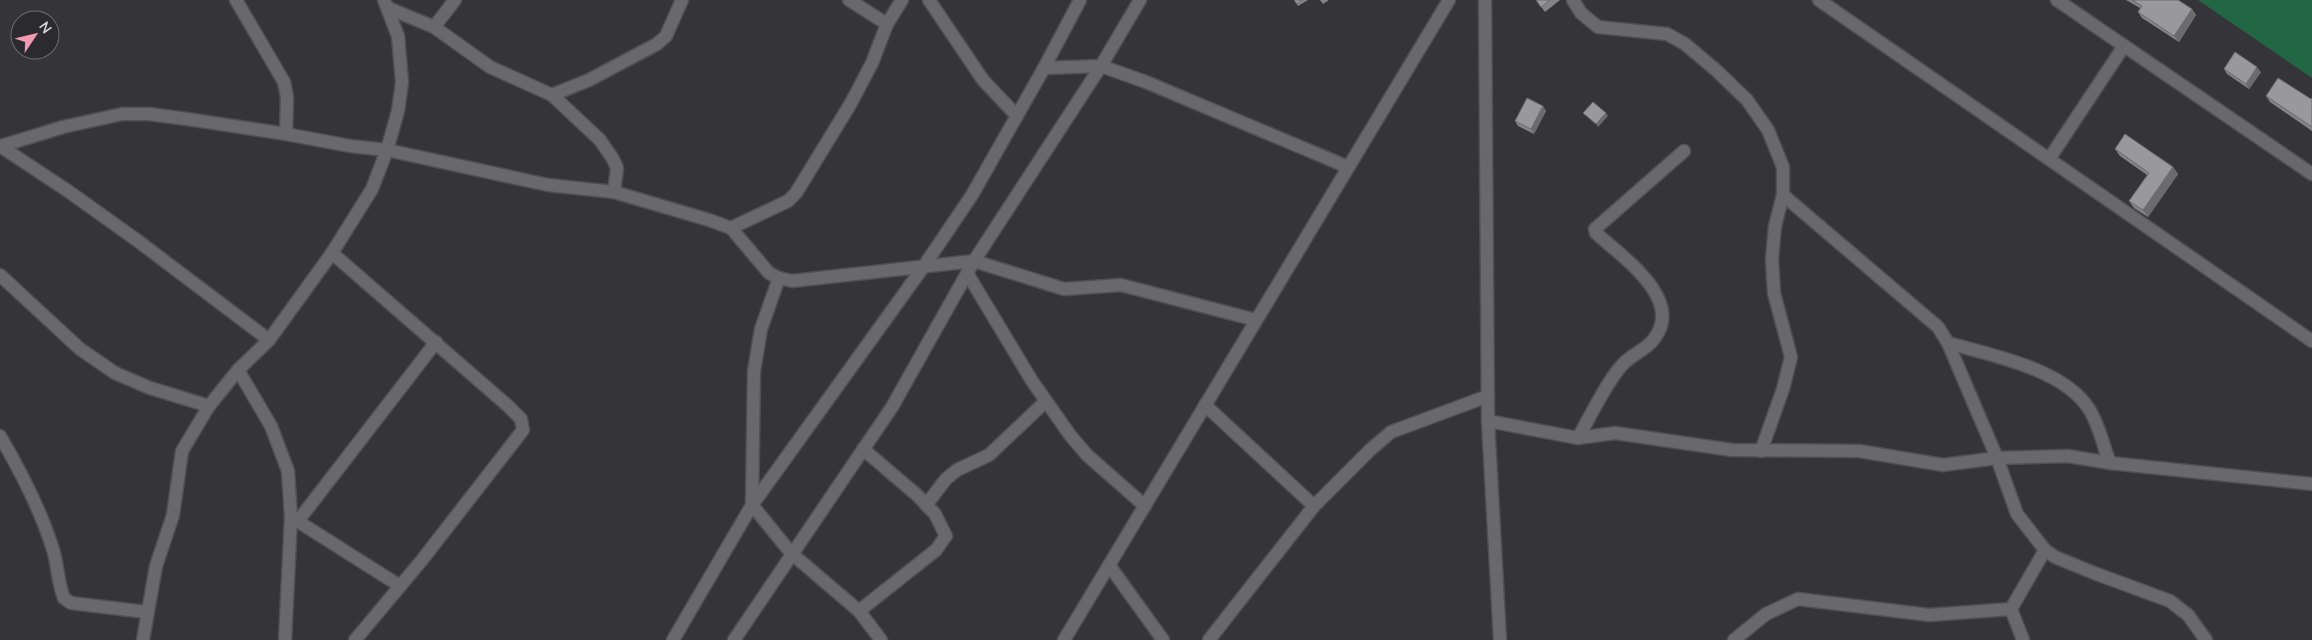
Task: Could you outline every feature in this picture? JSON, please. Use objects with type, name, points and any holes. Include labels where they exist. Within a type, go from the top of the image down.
[{"type":"street","points":[[236,0],[284,82],[287,97],[286,134]]},
{"type":"street","points":[[434,27],[456,0]]},
{"type":"street","points":[[552,95],[589,80],[657,44],[666,36],[682,0]]},
{"type":"street","points":[[849,0],[887,24]]},
{"type":"street","points":[[731,228],[788,201],[796,193],[851,103],[872,63],[887,24],[902,0]]},
{"type":"street","points":[[929,0],[983,80],[1017,116]]},
{"type":"street","points":[[673,640],[752,505],[924,266],[972,195],[1080,0]]},
{"type":"street","points":[[734,640],[790,553],[892,407],[974,261],[1101,66],[1140,0]]},
{"type":"street","points":[[1064,640],[1449,0]]},
{"type":"street","points":[[1486,0],[1488,421],[1500,640]]},
{"type":"street","points":[[1573,0],[1581,13],[1598,27],[1667,34],[1685,44],[1747,100],[1768,130],[1783,167],[1784,195],[1775,226],[1772,259],[1774,293],[1791,357],[1784,389],[1761,452]]},
{"type":"street","points":[[1819,0],[2312,342]]},
{"type":"street","points":[[2057,0],[2312,174]]},
{"type":"street","points":[[386,4],[434,27],[490,67],[552,95],[600,140],[613,159],[617,168],[614,192]]},
{"type":"street","points":[[143,640],[146,612],[156,566],[173,515],[182,451],[209,406],[238,370],[269,340],[332,253],[372,188],[387,150],[398,111],[402,82],[398,36],[386,4]]},
{"type":"street","points":[[2049,159],[2124,46]]},
{"type":"street","points":[[1044,68],[1101,66],[1146,82],[1348,167]]},
{"type":"street","points":[[1,146],[63,127],[122,114],[178,118],[286,134],[350,146],[387,150],[548,185],[614,192],[731,228],[748,246],[765,269],[780,278],[792,281],[974,261],[1064,289],[1121,285],[1256,320]]},
{"type":"street","points":[[1,146],[130,235],[269,340]]},
{"type":"street","points":[[1578,438],[1617,372],[1624,363],[1653,341],[1658,333],[1662,319],[1662,303],[1657,293],[1641,275],[1596,233],[1595,229],[1684,151]]},
{"type":"street","points":[[1784,195],[1938,327],[1948,343],[1997,458],[2017,514],[2045,550],[2055,557],[2094,574],[2170,601],[2188,615],[2206,640]]},
{"type":"street","points":[[332,253],[436,342],[521,419],[523,430],[355,640]]},
{"type":"street","points":[[967,273],[1046,401],[1087,455],[1145,506]]},
{"type":"street","points":[[0,276],[80,349],[115,373],[150,388],[209,406]]},
{"type":"street","points":[[780,278],[761,330],[754,372],[752,505],[790,553],[859,611],[881,640]]},
{"type":"street","points":[[294,519],[436,342]]},
{"type":"street","points":[[1948,343],[2000,358],[2042,373],[2070,388],[2089,409],[2110,463]]},
{"type":"street","points":[[238,370],[271,426],[288,471],[294,519],[286,640]]},
{"type":"street","points":[[1209,640],[1314,506],[1370,450],[1391,432],[1488,396]]},
{"type":"street","points":[[926,505],[946,480],[957,470],[989,455],[1046,401]]},
{"type":"street","points":[[1205,405],[1314,506]]},
{"type":"street","points":[[1488,421],[1578,438],[1615,433],[1732,450],[1761,452],[1859,451],[1943,465],[1997,458],[2068,456],[2110,463],[2312,484]]},
{"type":"street","points":[[0,436],[19,469],[43,525],[54,553],[64,598],[71,603],[146,612]]},
{"type":"street","points":[[859,611],[936,550],[946,536],[935,514],[863,449]]},
{"type":"street","points":[[294,519],[400,586]]},
{"type":"street","points":[[2011,609],[2045,550]]},
{"type":"street","points":[[1109,565],[1163,640]]},
{"type":"street","points":[[1734,640],[1766,614],[1798,599],[1929,615],[2011,609]]},
{"type":"street","points":[[2011,609],[2023,640]]},
{"type":"green space","points":[[2198,0],[2312,0],[2312,78]]},
{"type":"building","points":[[1294,0],[1302,0],[1297,4]]},
{"type":"building","points":[[1536,0],[1550,0],[1541,7]]},
{"type":"building","points":[[2132,0],[2178,0],[2192,9],[2174,36],[2138,12],[2142,6]]},
{"type":"building","points":[[2235,52],[2257,67],[2246,84],[2224,69]]},
{"type":"building","points":[[2278,78],[2312,98],[2312,127],[2266,96]]},
{"type":"building","points":[[1527,98],[1543,106],[1531,129],[1515,121]]},
{"type":"building","points":[[1593,102],[1606,113],[1596,124],[1583,113]]},
{"type":"building","points":[[2125,134],[2173,167],[2143,210],[2129,201],[2149,173],[2115,149]]}]
